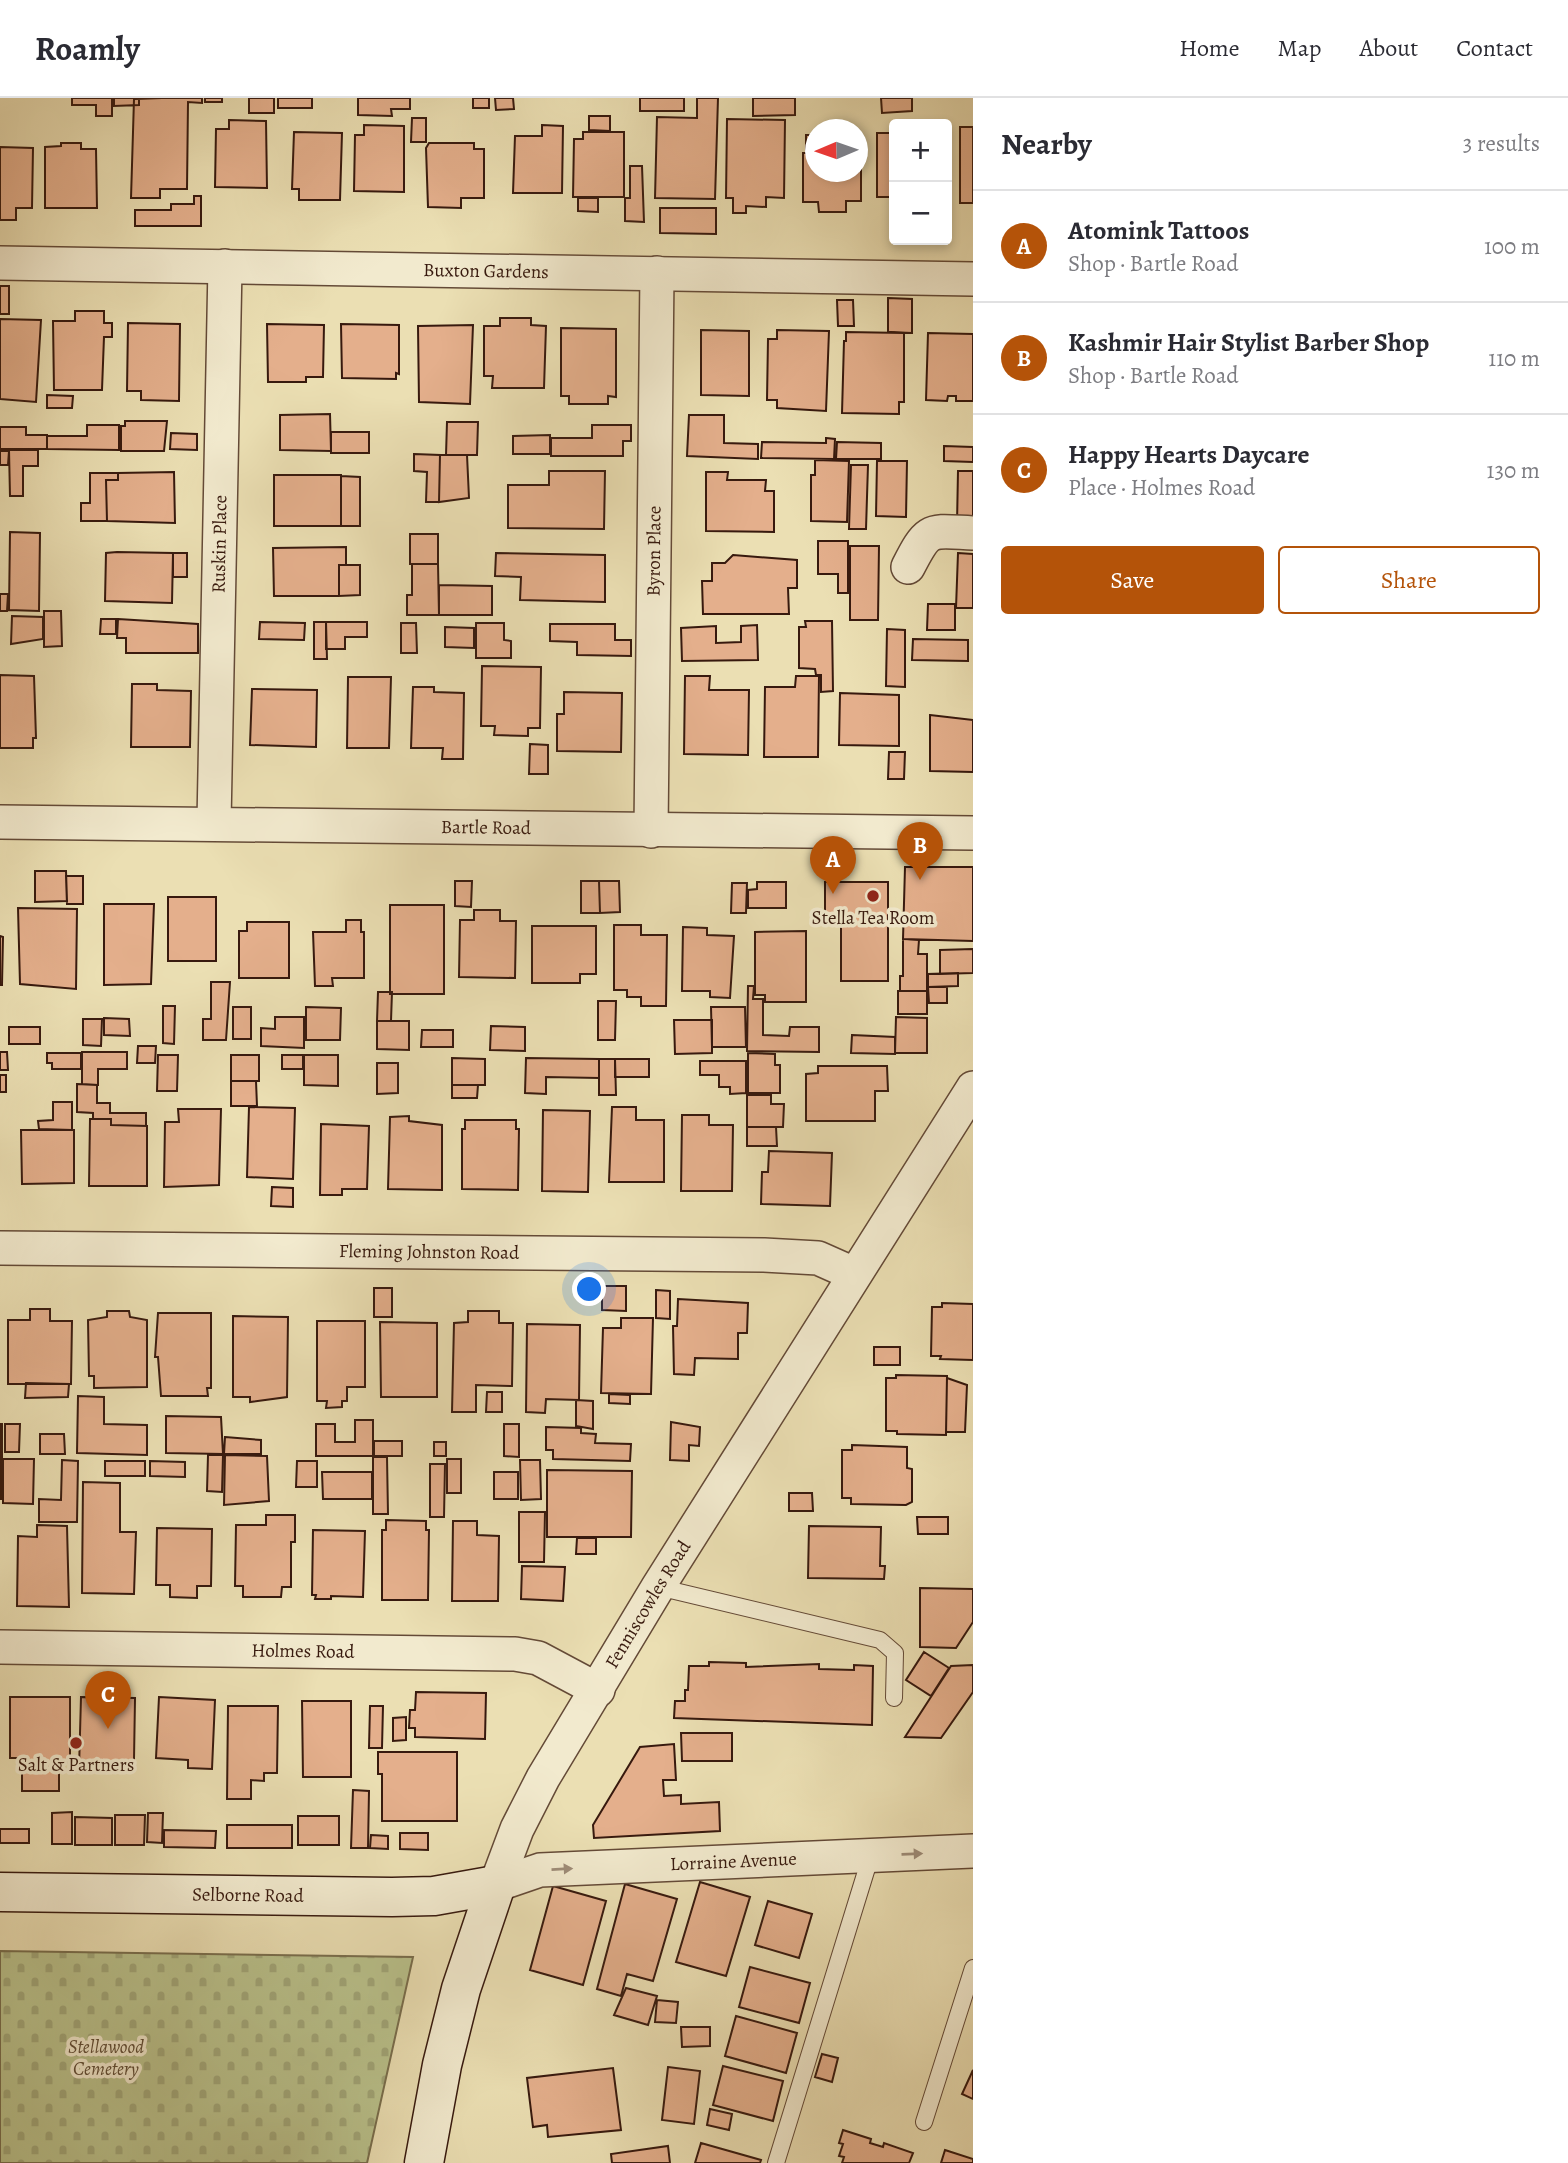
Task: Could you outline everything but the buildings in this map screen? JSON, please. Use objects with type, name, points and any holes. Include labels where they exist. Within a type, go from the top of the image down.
[{"type":"street","name":"Buxton Gardens","points":[[0,263],[973,279]]},
{"type":"street","name":"Ruskin Place","points":[[214,822],[225,266]]},
{"type":"street","name":"Byron Place","points":[[651,831],[657,273]]},
{"type":"street","points":[[908,567],[922,539],[928,534],[973,533]]},
{"type":"street","name":"Bartle Road","points":[[0,822],[214,822],[651,831],[973,833]]},
{"type":"street","name":"Fenniscowles Road","points":[[424,2163],[442,2065],[461,1989],[517,1829],[543,1778],[658,1587],[973,1088]]},
{"type":"street","name":"Fleming Johnston Road","points":[[0,1248],[764,1255],[818,1258],[854,1274]]},
{"type":"street","name":"Holmes Road","points":[[0,1647],[515,1654],[538,1658],[598,1690]]},
{"type":"street","name":"Lorraine Avenue","points":[[496,1885],[540,1870],[973,1851]]},
{"type":"street","name":"Selborne Road","points":[[0,1892],[392,1897],[457,1893],[496,1885]]},
{"type":"lane","points":[[658,1587],[880,1640],[895,1653],[894,1698]]},
{"type":"lane","points":[[776,2163],[871,1855]]},
{"type":"lane","points":[[924,2122],[973,1968]]},
{"type":"green space","name":"Stellawood Cemetery","points":[[0,1951],[413,1957],[367,2163],[0,2163]]},
{"type":"place","name":"Kashmir Hair Stylist Barber Shop","points":[[920,880]]},
{"type":"place","name":"Atomink Tattoos","points":[[833,894]]},
{"type":"place","name":"Stella Tea Room","points":[[873,896]]},
{"type":"place","name":"Happy Hearts Daycare","points":[[108,1729]]},
{"type":"place","name":"Salt & Partners","points":[[76,1743]]}]
